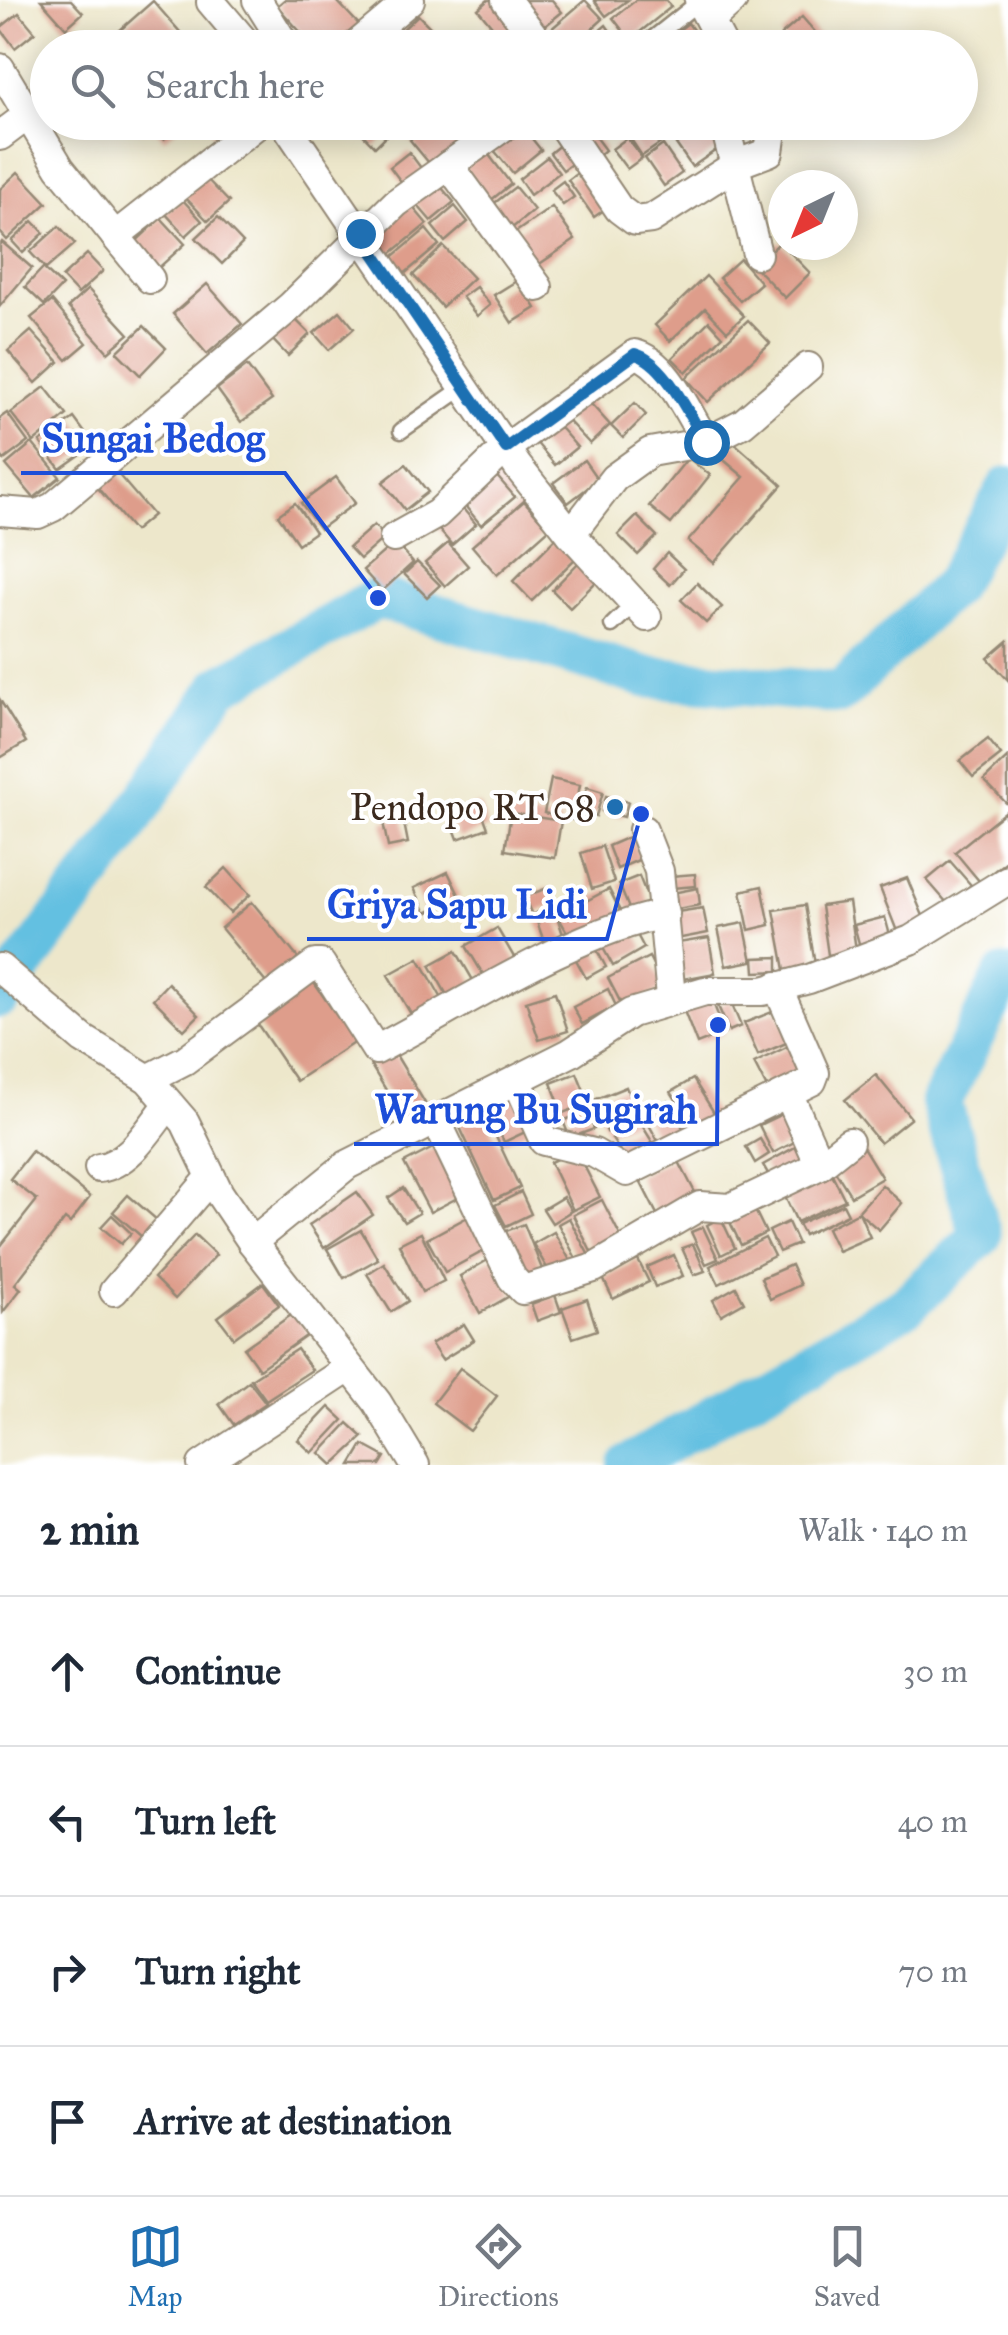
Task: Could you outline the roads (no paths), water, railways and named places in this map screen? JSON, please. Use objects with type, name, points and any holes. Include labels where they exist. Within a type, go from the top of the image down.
[{"type":"street","points":[[257,0],[276,30]]},
{"type":"street","points":[[374,30],[410,0]]},
{"type":"street","points":[[506,0],[529,30]]},
{"type":"street","points":[[210,2],[234,30]]},
{"type":"street","points":[[711,5],[719,30]]},
{"type":"street","points":[[0,68],[30,117]]},
{"type":"street","points":[[0,136],[28,114]]},
{"type":"street","points":[[43,140],[60,168],[150,279]]},
{"type":"street","points":[[115,236],[237,140]]},
{"type":"street","points":[[296,140],[506,448],[571,534],[641,610]]},
{"type":"street","points":[[0,510],[38,514],[54,506],[290,306],[360,233],[484,140]]},
{"type":"street","points":[[572,140],[619,210],[635,220],[652,218],[737,164],[769,152],[771,140]]},
{"type":"street","points":[[730,140],[757,254]]},
{"type":"street","points":[[449,165],[538,287]]},
{"type":"street","points":[[394,538],[436,514],[506,448],[635,354],[645,356],[659,370],[706,442]]},
{"type":"street","points":[[571,534],[614,478],[650,452],[706,442],[743,424],[808,367]]},
{"type":"street","points":[[643,830],[659,871],[671,997]]},
{"type":"street","points":[[252,1242],[347,1165],[605,1033],[631,1012],[671,997],[808,979],[911,940],[1008,880]]},
{"type":"street","points":[[148,1080],[185,1060],[315,964],[320,964],[376,1050],[631,920],[666,914]]},
{"type":"street","points":[[0,968],[83,1039],[148,1080],[185,1122],[212,1177],[252,1242],[377,1402],[416,1465]]},
{"type":"street","points":[[517,1080],[544,1141],[594,1153],[620,1172],[812,1081],[815,1073],[777,986]]},
{"type":"street","points":[[788,1093],[820,1165]]},
{"type":"street","points":[[99,1168],[111,1166],[128,1154],[169,1104]]},
{"type":"street","points":[[435,1118],[512,1278],[523,1290],[594,1268],[700,1206],[730,1208],[820,1165],[849,1142]]},
{"type":"street","points":[[114,1291],[212,1177]]},
{"type":"street","points":[[202,1465],[350,1368]]},
{"type":"lane","points":[[670,30],[711,5]]},
{"type":"lane","points":[[401,431],[464,387]]},
{"type":"lane","points":[[612,625],[641,610]]},
{"type":"waterway","points":[[0,997],[119,839],[220,687],[378,598],[646,677],[840,693],[953,585],[1008,487]]},
{"type":"waterway","points":[[629,1465],[907,1305],[981,1236],[941,1102],[1004,976]]},
{"type":"place","name":"Sungai Bedog","points":[[378,598]]},
{"type":"place","name":"Pendopo RT 08","points":[[615,807]]},
{"type":"place","name":"Griya Sapu Lidi","points":[[641,814]]},
{"type":"place","name":"Warung Bu Sugirah","points":[[718,1025]]}]
